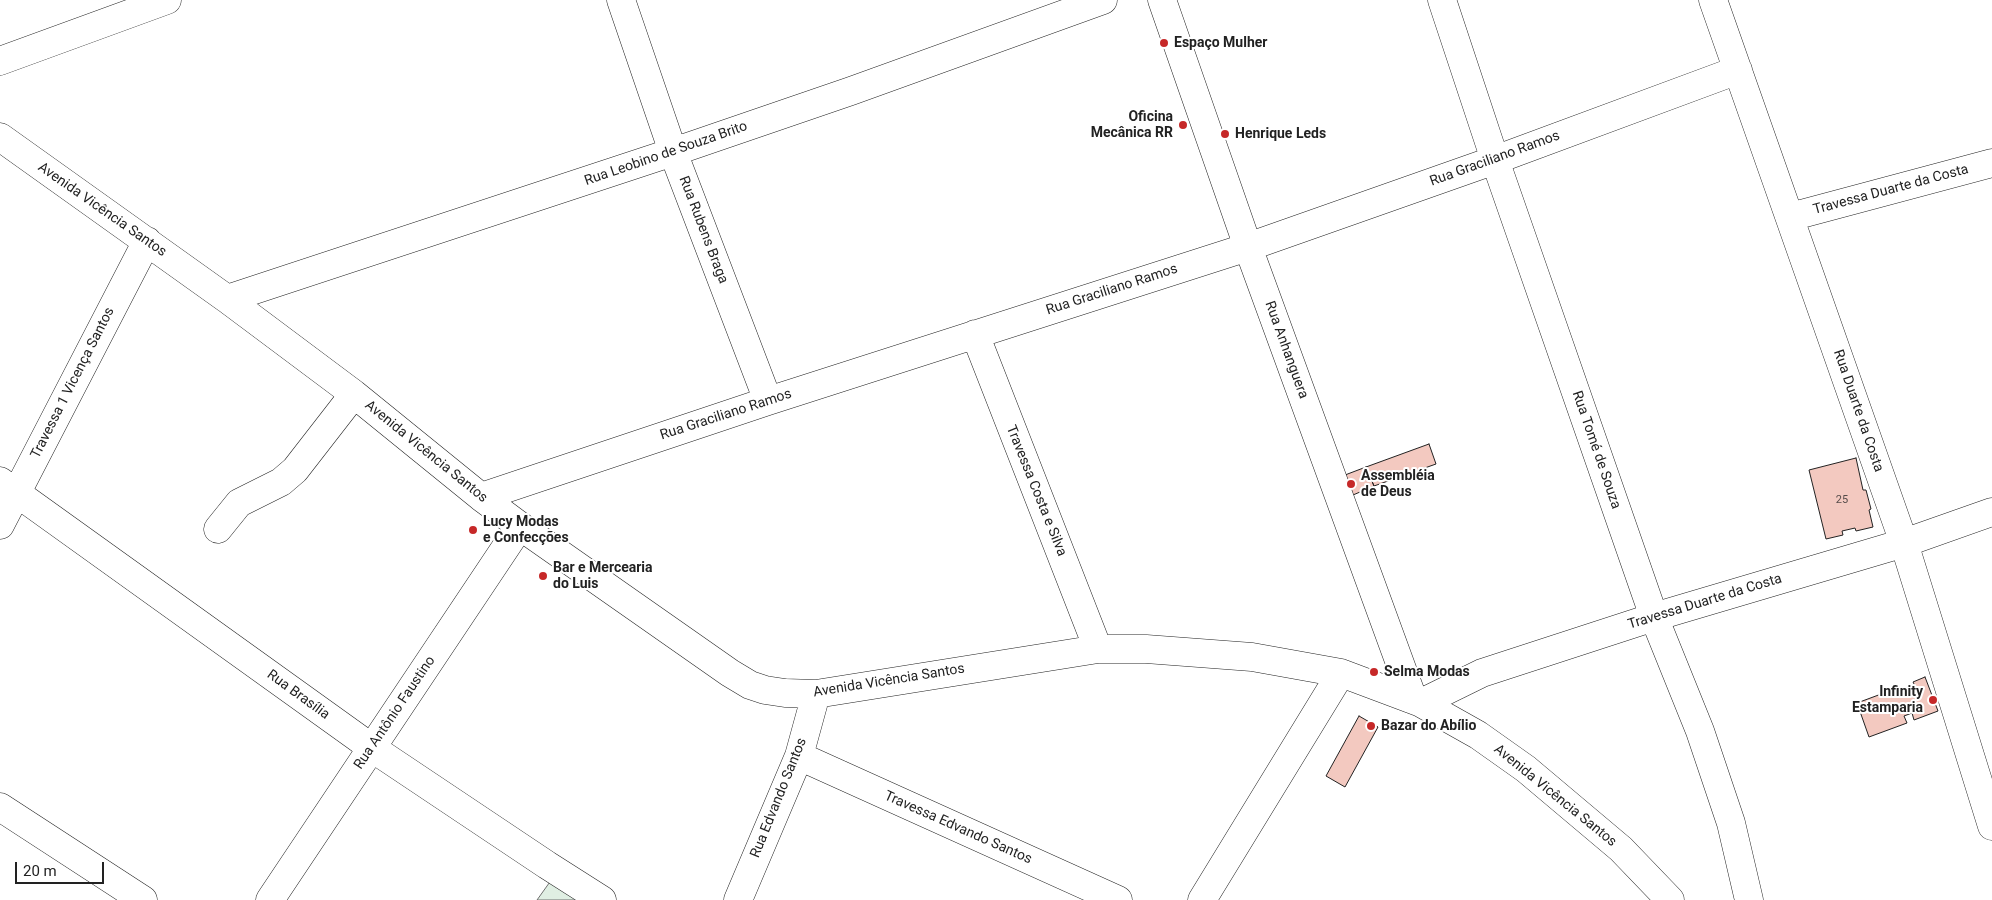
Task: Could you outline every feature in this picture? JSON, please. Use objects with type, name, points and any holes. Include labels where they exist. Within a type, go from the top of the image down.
[{"type":"street","points":[[0,62],[167,0]]},
{"type":"street","name":"Rua Rubens Braga","points":[[621,0],[673,152],[768,401]]},
{"type":"street","name":"Rua Leobino de Souza Brito","points":[[227,299],[673,152],[851,91],[1103,0]]},
{"type":"street","name":"Rua Anhanguera","points":[[1162,0],[1248,247],[1417,701]]},
{"type":"street","name":"Rua Tomé de Souza","points":[[1442,0],[1495,160],[1654,617],[1703,740],[1731,823],[1749,900]]},
{"type":"street","name":"Rua Duarte da Costa","points":[[1714,0],[1904,543],[1986,785],[1992,826]]},
{"type":"street","name":"Rua Graciliano Ramos","points":[[481,496],[974,334],[1248,247],[1495,160],[1738,70]]},
{"type":"street","name":"Avenida Vicência Santos","points":[[0,137],[227,299],[354,394],[520,526],[730,673],[765,690],[785,694],[816,694],[1098,649],[1252,657],[1341,673],[1417,701],[1478,735],[1526,769],[1621,848],[1670,900]]},
{"type":"street","name":"Travessa Duarte da Costa","points":[[1790,218],[1992,163]]},
{"type":"street","name":"Travessa 1 Vicença Santos","points":[[0,525],[8,488],[147,241]]},
{"type":"street","name":"Travessa Costa e Silva","points":[[974,334],[1098,649]]},
{"type":"street","points":[[218,529],[239,503],[281,482],[295,470],[354,394]]},
{"type":"street","name":"Rua Brasília","points":[[8,488],[372,748],[602,900]]},
{"type":"street","name":"Travessa Duarte da Costa","points":[[1417,701],[1482,673],[1654,617],[1904,543],[1992,512]]},
{"type":"street","name":"Rua Antônio Faustino","points":[[270,900],[520,526]]},
{"type":"street","points":[[1202,900],[1341,673]]},
{"type":"street","name":"Rua Edvando Santos","points":[[738,900],[799,756],[816,694]]},
{"type":"street","name":"Travessa Edvando Santos","points":[[799,756],[1118,900]]},
{"type":"street","points":[[0,807],[143,900]]},
{"type":"green space","points":[[552,879],[580,900],[537,900]]},
{"type":"building","points":[[1429,444],[1436,464],[1374,486],[1366,467]]},
{"type":"building","points":[[1856,458],[1863,490],[1866,490],[1871,509],[1869,510],[1873,527],[1856,531],[1855,528],[1842,531],[1843,535],[1826,539],[1809,470]]},
{"type":"building","points":[[1366,467],[1374,486],[1353,495],[1345,475]]},
{"type":"building","points":[[1925,677],[1938,711],[1914,720],[1912,713],[1904,716],[1907,723],[1869,737],[1857,703],[1900,687],[1902,691],[1915,686],[1913,682]]},
{"type":"building","points":[[1359,716],[1378,727],[1345,787],[1326,776]]},
{"type":"place","name":"Espaço Mulher","points":[[1164,43]]},
{"type":"place","name":"Oficina Mecânica RR","points":[[1183,125]]},
{"type":"place","name":"Henrique Leds","points":[[1225,134]]},
{"type":"place","name":"Assembléia de Deus","points":[[1351,484]]},
{"type":"place","name":"Lucy Modas e Confecções","points":[[473,530]]},
{"type":"place","name":"Bar e Mercearia do Luis","points":[[543,576]]},
{"type":"place","name":"Selma Modas","points":[[1374,672]]},
{"type":"place","name":"Infinity Estamparia","points":[[1933,700]]},
{"type":"place","name":"Bazar do Abílio","points":[[1371,726]]}]
